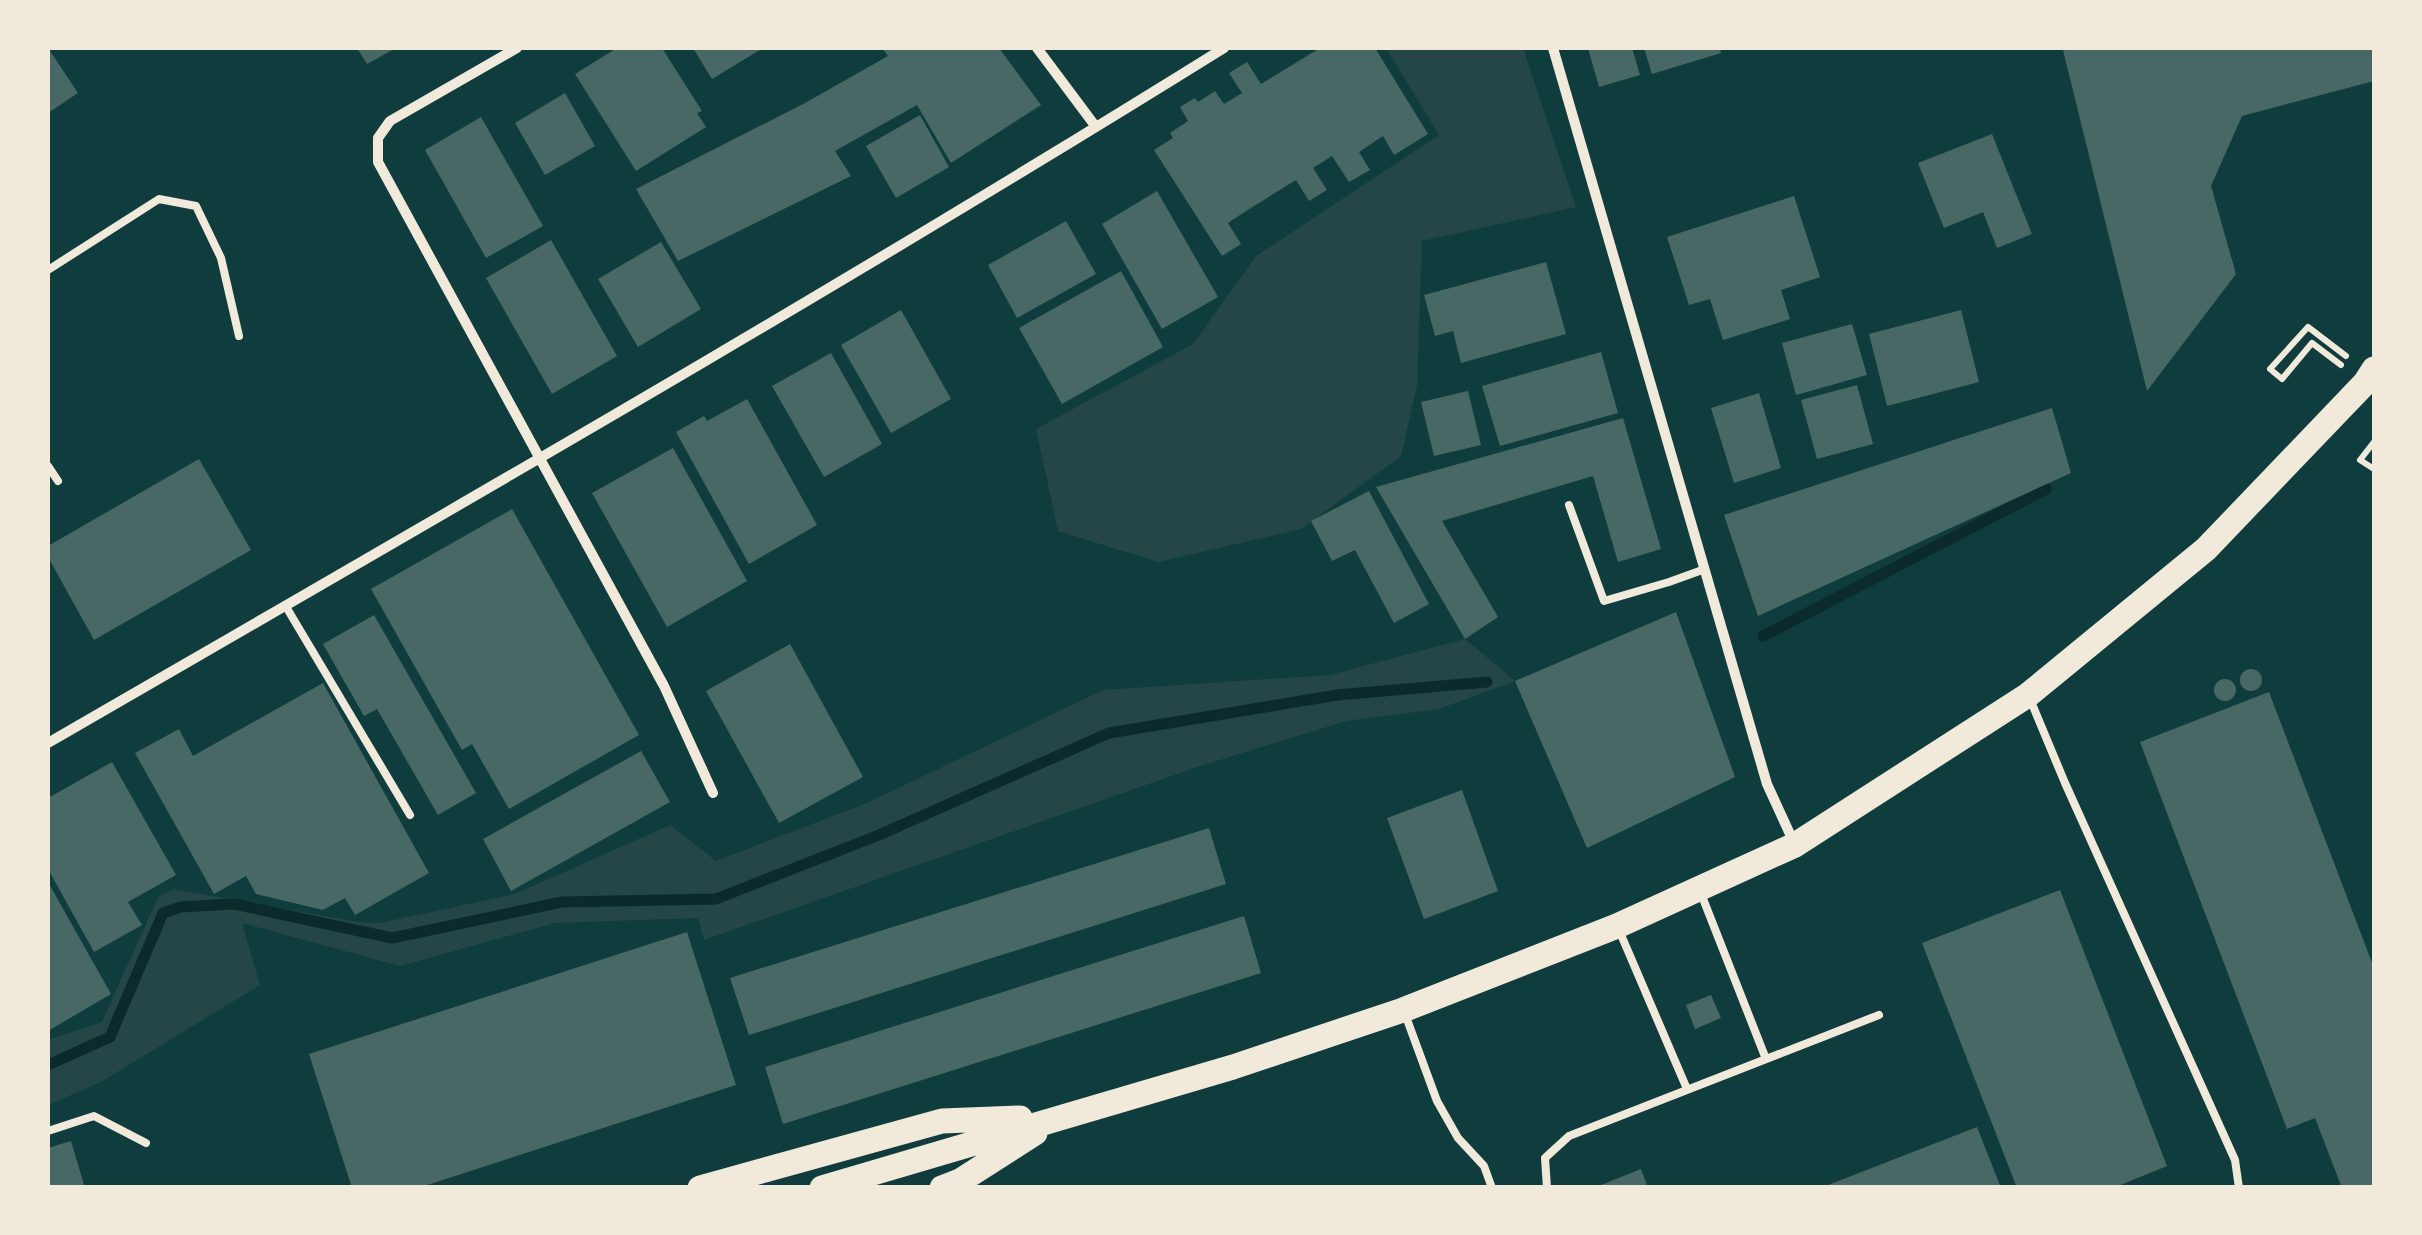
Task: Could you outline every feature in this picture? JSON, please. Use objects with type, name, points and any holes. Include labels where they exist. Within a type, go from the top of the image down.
[{"type":"main road","points":[[822,1188],[1233,1067],[1403,1010],[1617,926],[1794,845],[2028,694],[2206,549],[2374,369]]},
{"type":"main road","points":[[700,1188],[942,1122],[1060,1117]]},
{"type":"main road","points":[[942,1188],[960,1181],[1060,1117]]},
{"type":"street","points":[[517,48],[390,122],[378,138],[378,162],[664,686],[714,793]]},
{"type":"street","points":[[1037,48],[1096,128]]},
{"type":"street","points":[[48,742],[538,459],[1224,48]]},
{"type":"street","points":[[1553,48],[1768,784],[1794,845]]},
{"type":"lane","points":[[48,270],[159,199],[196,206],[221,258],[239,336]]},
{"type":"lane","points":[[48,466],[58,482]]},
{"type":"lane","points":[[1569,506],[1604,601],[1704,568]]},
{"type":"lane","points":[[285,605],[410,815]]},
{"type":"lane","points":[[2028,694],[2235,1160],[2240,1188]]},
{"type":"lane","points":[[1699,890],[1766,1059]]},
{"type":"lane","points":[[1617,926],[1687,1089]]},
{"type":"lane","points":[[1403,1010],[1437,1101],[1458,1138],[1484,1166],[1492,1188]]},
{"type":"lane","points":[[1547,1188],[1545,1158],[1569,1136],[1879,1015]]},
{"type":"lane","points":[[48,1131],[94,1116],[146,1144]]},
{"type":"path","points":[[2312,343],[2282,378],[2270,369],[2308,327],[2348,357]]},
{"type":"path","points":[[2374,442],[2360,460],[2374,469]]},
{"type":"shaded area","points":[[1386,48],[1523,48],[1576,207],[1422,241],[1417,385],[1401,456],[1301,529],[1158,562],[1058,531],[1036,429],[1193,344],[1256,256],[1439,135]]},
{"type":"shaded area","points":[[1465,639],[1515,681],[1439,709],[1346,721],[1200,766],[704,940],[698,918],[555,923],[400,966],[242,923],[260,985],[101,1082],[48,1105],[48,1040],[102,1022],[158,897],[173,889],[380,923],[515,894],[670,825],[716,861],[867,803],[1103,690],[1330,675]]},
{"type":"building","points":[[48,48],[78,93],[48,113]]},
{"type":"building","points":[[357,48],[396,48],[367,64]]},
{"type":"building","points":[[617,48],[662,48],[702,111],[697,113],[706,127],[636,171],[575,74]]},
{"type":"building","points":[[693,48],[763,48],[712,79]]},
{"type":"building","points":[[882,48],[999,48],[1041,105],[951,163],[917,105],[835,151],[851,176],[678,261],[636,189],[888,56]]},
{"type":"building","points":[[1320,48],[1375,48],[1428,134],[1394,155],[1383,136],[1359,152],[1370,170],[1349,182],[1332,156],[1313,168],[1327,190],[1309,201],[1296,180],[1246,211],[1228,223],[1241,244],[1222,256],[1154,150],[1173,138],[1170,133],[1188,121],[1180,107],[1215,91],[1224,104],[1242,93],[1229,73],[1247,62],[1261,84]]},
{"type":"building","points":[[1588,48],[1632,48],[1640,75],[1599,87]]},
{"type":"building","points":[[1644,48],[1720,48],[1721,53],[1652,74]]},
{"type":"building","points":[[2374,48],[2374,81],[2242,116],[2211,186],[2236,274],[2147,391],[2063,50]]},
{"type":"building","points":[[565,93],[595,146],[545,175],[515,123]]},
{"type":"building","points":[[920,115],[949,167],[896,198],[866,146]]},
{"type":"building","points":[[481,117],[543,226],[486,258],[425,150]]},
{"type":"building","points":[[1992,134],[2032,234],[1997,248],[1983,212],[1944,228],[1918,163]]},
{"type":"building","points":[[1157,191],[1218,297],[1162,329],[1102,224]]},
{"type":"building","points":[[1794,196],[1820,277],[1781,290],[1790,319],[1723,340],[1710,299],[1689,305],[1667,237]]},
{"type":"building","points":[[1066,221],[1096,274],[1017,318],[988,265]]},
{"type":"building","points":[[551,240],[617,356],[552,394],[486,278]]},
{"type":"building","points":[[661,242],[701,309],[638,347],[598,279]]},
{"type":"building","points":[[1546,262],[1566,334],[1461,363],[1453,331],[1435,336],[1424,295]]},
{"type":"building","points":[[1121,271],[1163,347],[1062,404],[1019,328]]},
{"type":"building","points":[[901,310],[951,399],[891,433],[841,345]]},
{"type":"building","points":[[1961,310],[1979,382],[1887,406],[1869,334]]},
{"type":"building","points":[[1852,324],[1867,375],[1796,395],[1782,343]]},
{"type":"building","points":[[1601,352],[1618,413],[1500,446],[1482,386]]},
{"type":"building","points":[[831,353],[882,444],[824,477],[772,386]]},
{"type":"building","points":[[1857,385],[1873,444],[1817,459],[1801,400]]},
{"type":"building","points":[[1468,391],[1481,445],[1434,456],[1421,402]]},
{"type":"building","points":[[1759,393],[1781,468],[1734,483],[1711,408]]},
{"type":"building","points":[[747,399],[817,525],[749,564],[676,432],[704,416],[707,421]]},
{"type":"building","points":[[2052,408],[2071,473],[1758,616],[1724,515]]},
{"type":"building","points":[[1623,418],[1661,549],[1618,562],[1593,476],[1442,521],[1498,617],[1465,639],[1376,487]]},
{"type":"building","points":[[673,448],[747,581],[667,627],[592,493]]},
{"type":"building","points":[[199,459],[251,550],[94,640],[48,557],[48,546]]},
{"type":"building","points":[[1369,491],[1429,604],[1394,623],[1355,550],[1332,561],[1311,521]]},
{"type":"building","points":[[512,509],[639,735],[509,809],[472,744],[462,750],[371,589]]},
{"type":"building","points":[[1676,612],[1735,777],[1587,848],[1515,681]]},
{"type":"building","points":[[374,615],[476,793],[438,815],[377,709],[364,716],[323,644]]},
{"type":"building","points":[[790,644],[863,777],[779,823],[706,691]]},
{"type":"building","points":[[2251,669],[2259,672],[2259,688],[2251,691],[2243,688],[2240,680],[2243,672]]},
{"type":"building","points":[[2225,679],[2233,682],[2233,698],[2225,701],[2217,698],[2214,690],[2217,682]]},
{"type":"building","points":[[323,683],[429,873],[355,915],[345,898],[323,910],[256,894],[246,876],[214,894],[135,753],[179,729],[193,756]]},
{"type":"building","points":[[2269,692],[2374,968],[2374,1188],[2342,1188],[2315,1118],[2287,1129],[2140,742]]},
{"type":"building","points":[[641,751],[670,802],[511,891],[483,839]]},
{"type":"building","points":[[112,762],[176,875],[128,902],[142,925],[94,952],[48,869],[48,798]]},
{"type":"building","points":[[1462,790],[1498,891],[1424,919],[1387,818]]},
{"type":"building","points":[[1209,828],[1226,884],[749,1035],[730,978]]},
{"type":"building","points":[[48,882],[111,994],[48,1031]]},
{"type":"building","points":[[2060,890],[2167,1166],[2113,1188],[2017,1188],[1922,943]]},
{"type":"building","points":[[1244,916],[1261,973],[783,1124],[765,1067]]},
{"type":"building","points":[[687,932],[736,1085],[418,1188],[352,1188],[309,1054]]},
{"type":"building","points":[[1711,995],[1721,1018],[1695,1029],[1686,1005]]},
{"type":"building","points":[[1977,1127],[2001,1188],[1823,1188],[1823,1187]]},
{"type":"building","points":[[71,1141],[85,1188],[48,1188],[48,1148]]},
{"type":"building","points":[[1641,1169],[1648,1188],[1596,1188],[1596,1187]]},
{"type":"waterway","points":[[1763,636],[2046,489]]},
{"type":"waterway","points":[[48,1065],[110,1037],[163,913],[181,907],[234,904],[392,938],[562,902],[716,899],[879,835],[1109,733],[1337,695],[1487,682]]}]
